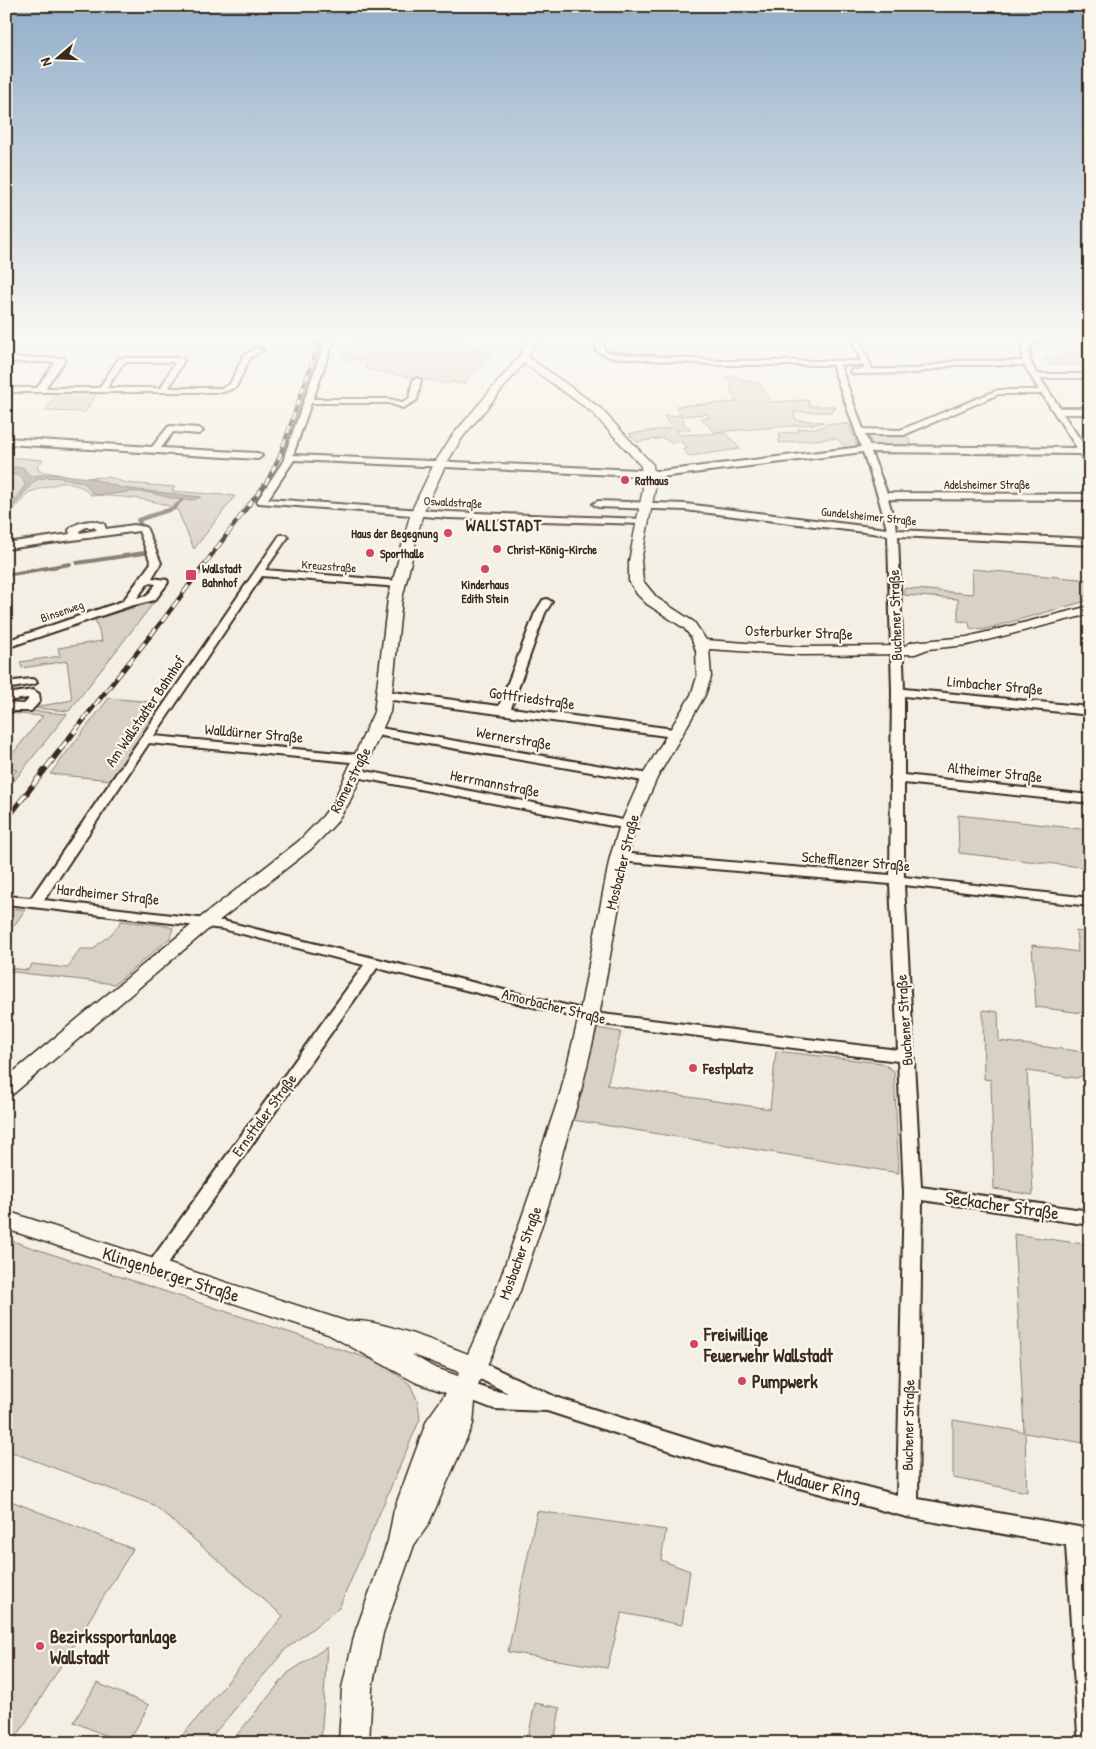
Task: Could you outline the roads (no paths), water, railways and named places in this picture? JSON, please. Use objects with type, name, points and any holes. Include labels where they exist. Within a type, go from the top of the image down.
[{"type":"street","points":[[302,418],[289,457],[680,473],[865,449],[1086,451]]},
{"type":"street","name":"Römerstraße","points":[[6,1089],[206,922],[305,845],[329,820],[341,804],[382,712],[398,584],[417,512],[440,464],[458,436],[474,418]]},
{"type":"street","points":[[603,418],[643,459],[649,473],[647,505],[642,521],[635,561],[636,581],[642,591],[652,601],[689,625],[702,644]]},
{"type":"street","name":"Buchener Straße","points":[[855,418],[883,496],[893,533],[898,692],[896,778],[897,880],[913,1192],[907,1507]]},
{"type":"street","points":[[860,432],[901,433],[937,418]]},
{"type":"street","points":[[1062,418],[1086,451],[1090,462]]},
{"type":"street","points":[[154,450],[171,429],[199,431]]},
{"type":"street","points":[[6,442],[230,455]]},
{"type":"street","name":"Oswaldstraße","points":[[289,457],[278,478],[262,501],[443,514],[642,521]]},
{"type":"street","name":"Adelsheimer Straße","points":[[883,496],[1090,497]]},
{"type":"street","name":"Gundelsheimer Straße","points":[[598,504],[647,505],[709,510],[893,533],[1090,542]]},
{"type":"street","points":[[6,546],[134,528],[143,529],[156,563],[127,603]]},
{"type":"street","name":"Am Wallstadter Bahnhof","points":[[35,903],[284,537]]},
{"type":"street","name":"Kreuzstraße","points":[[259,573],[398,584]]},
{"type":"street","name":"Binsenweg","points":[[6,645],[127,603],[151,598],[163,582],[144,580]]},
{"type":"street","points":[[504,710],[540,614],[547,602]]},
{"type":"street","name":"Osterburker Straße","points":[[702,644],[801,650],[915,650],[922,647],[976,639],[1090,610]]},
{"type":"street","name":"Mosbacher Straße","points":[[354,1743],[357,1688],[369,1633],[402,1541],[419,1516],[460,1424],[470,1378],[508,1291],[540,1198],[552,1151],[571,1091],[628,825],[649,778],[698,695],[704,677],[705,662],[702,644]]},
{"type":"street","points":[[6,686],[31,682]]},
{"type":"street","name":"Limbacher Straße","points":[[898,692],[1090,711]]},
{"type":"street","points":[[6,698],[33,694],[34,701],[27,708],[6,707]]},
{"type":"street","name":"Gottfriedstraße","points":[[385,695],[674,733]]},
{"type":"street","name":"Wernerstraße","points":[[374,731],[649,778]]},
{"type":"street","name":"Walldürner Straße","points":[[145,739],[361,759]]},
{"type":"street","name":"Herrmannstraße","points":[[355,773],[628,825]]},
{"type":"street","name":"Altheimer Straße","points":[[896,778],[1090,799]]},
{"type":"street","name":"Schefflenzer Straße","points":[[620,857],[897,880],[1090,902]]},
{"type":"street","name":"Hardheimer Straße","points":[[6,900],[206,922]]},
{"type":"street","name":"Amorbacher Straße","points":[[206,922],[374,961],[602,1019],[907,1057]]},
{"type":"street","name":"Ernsttaler Straße","points":[[155,1268],[374,961]]},
{"type":"street","name":"Seckacher Straße","points":[[913,1192],[1090,1218]]},
{"type":"street","name":"Klingenberger Straße","points":[[6,1220],[336,1327],[424,1375],[470,1378]]},
{"type":"street","name":"Mudauer Ring","points":[[470,1378],[494,1400],[553,1405],[714,1456],[907,1507],[1083,1537]]},
{"type":"street","points":[[1083,1537],[1090,1734]]},
{"type":"waterway","points":[[175,507],[182,500]]},
{"type":"waterway","points":[[146,532],[138,520],[175,508]]},
{"type":"waterway","points":[[77,563],[151,552]]},
{"type":"waterway","points":[[6,575],[70,564]]},
{"type":"railway","points":[[248,506],[266,483],[279,458],[293,418]]},
{"type":"railway","points":[[83,720],[163,620],[249,505]]},
{"type":"railway","points":[[6,820],[84,719]]},
{"type":"place","name":"Rathaus","points":[[625,480]]},
{"type":"place","name":"Haus der Begegnung","points":[[448,533]]},
{"type":"place","name":"Christ-König-Kirche","points":[[497,549]]},
{"type":"place","name":"Sporthalle","points":[[370,553]]},
{"type":"place","name":"Kinderhaus Edith Stein","points":[[485,569]]},
{"type":"place","name":"Wallstadt Bahnhof","points":[[191,575]]},
{"type":"place","name":"Festplatz","points":[[693,1068]]},
{"type":"place","name":"Freiwillige Feuerwehr Wallstadt","points":[[694,1344]]},
{"type":"place","name":"Pumpwerk","points":[[742,1381]]},
{"type":"place","name":"Bezirkssportanlage Wallstadt","points":[[40,1646]]},
{"type":"district","name":"WALLSTADT","points":[[504,525]]}]
